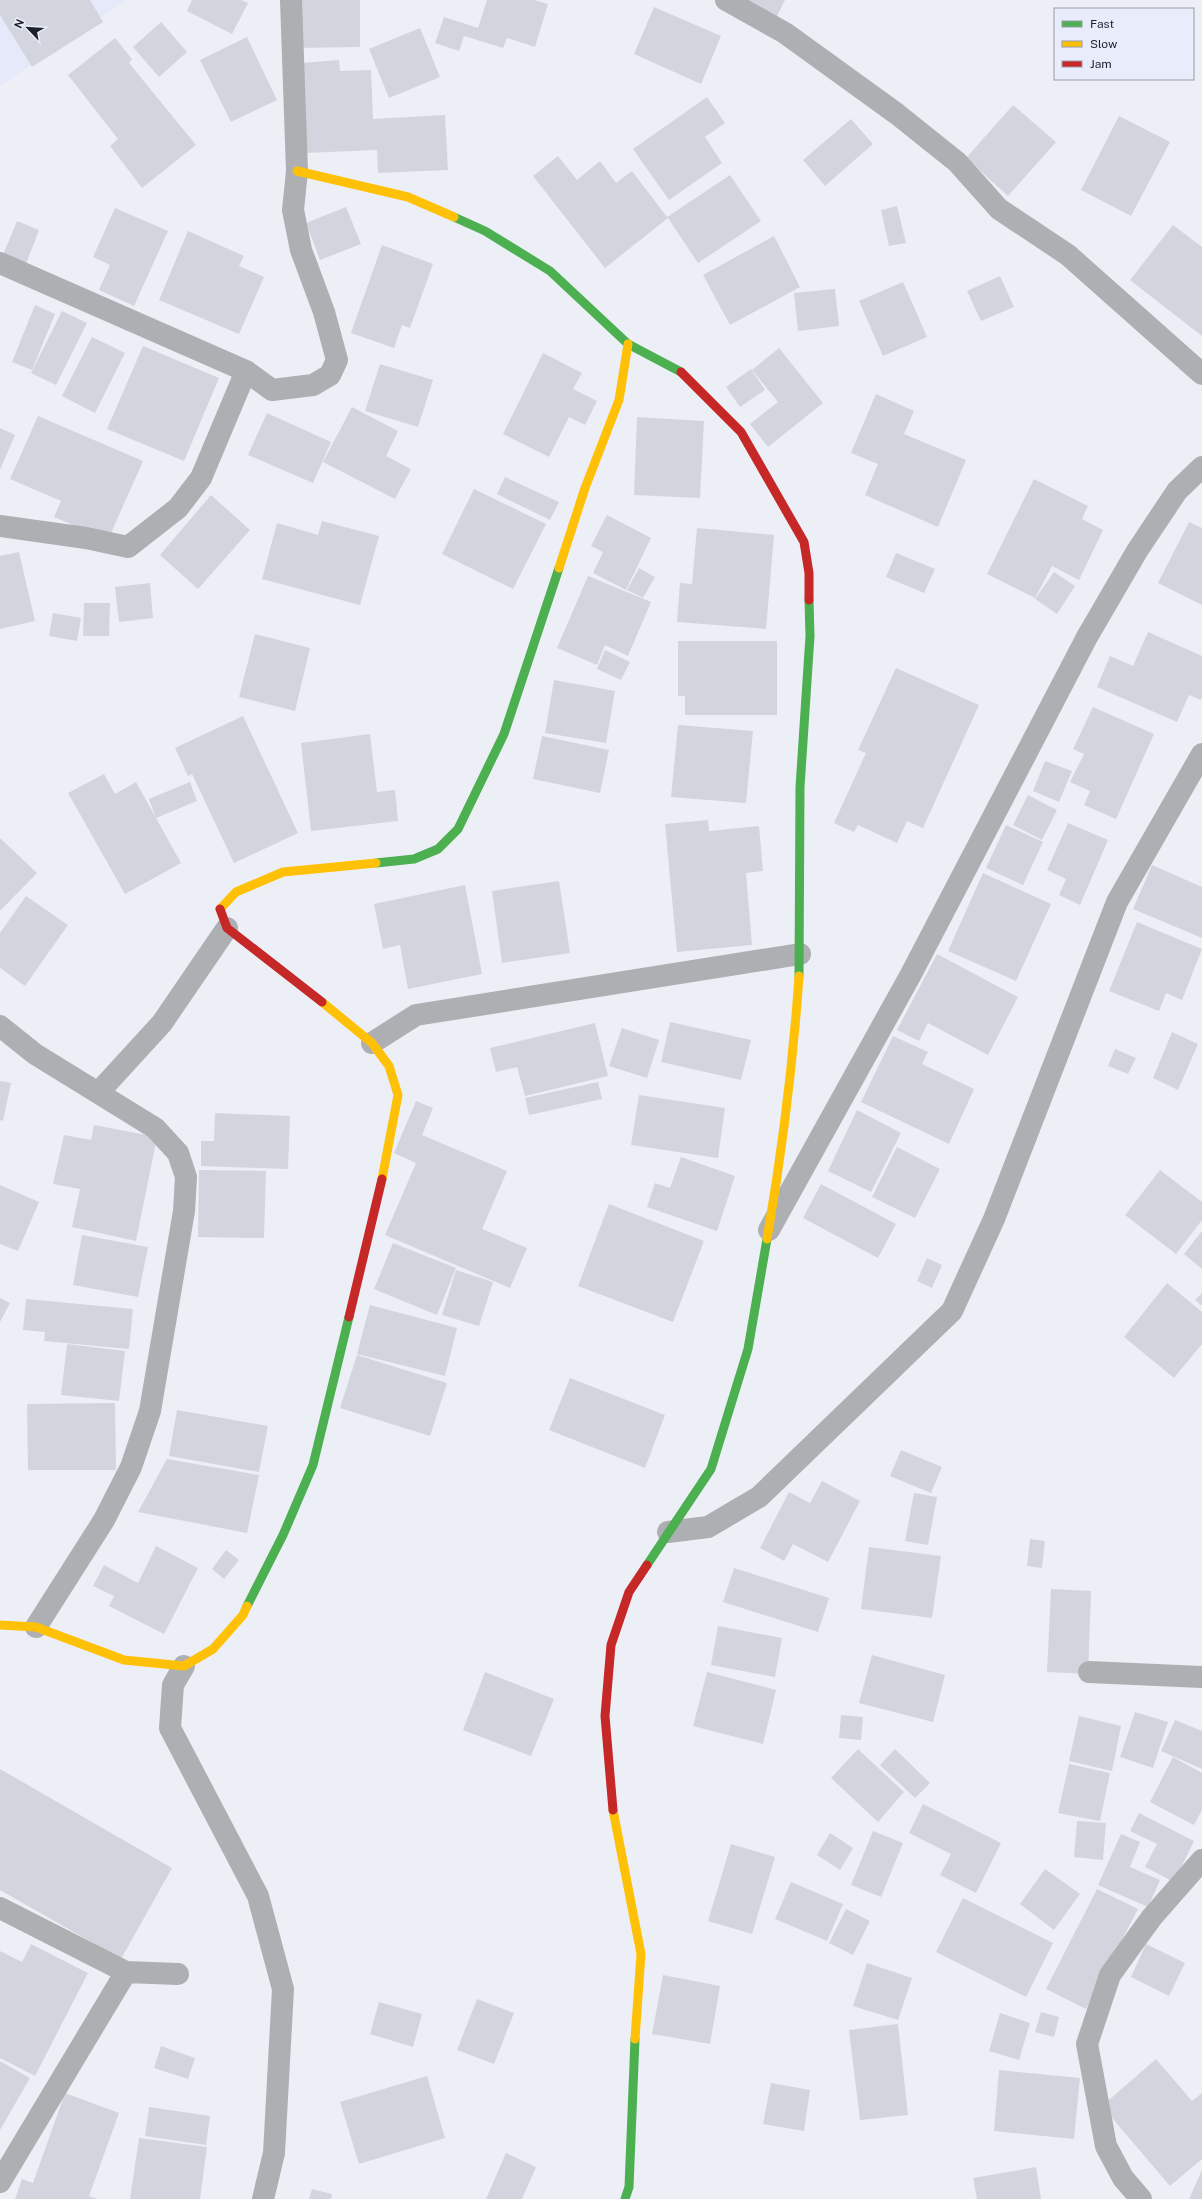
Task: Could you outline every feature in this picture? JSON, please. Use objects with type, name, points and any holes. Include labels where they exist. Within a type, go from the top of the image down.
[{"type":"street","points":[[0,263],[246,371],[272,390],[313,386],[330,375],[337,360],[324,312],[301,250],[293,210],[297,171],[291,0]]},
{"type":"street","points":[[726,0],[786,33],[897,114],[957,162],[998,209],[1068,255],[1202,374]]},
{"type":"street","points":[[297,171],[408,197],[485,231],[550,271],[628,344],[685,374],[741,432],[804,542],[809,573],[810,636],[800,787],[800,954],[795,1035],[784,1128],[748,1349],[711,1469],[629,1592],[611,1645],[605,1716],[614,1822],[642,1954],[633,2059],[629,2187],[625,2199]]},
{"type":"street","points":[[263,2199],[274,2153],[283,1989],[258,1896],[170,1728],[173,1685],[184,1666],[213,1649],[243,1615],[283,1536],[313,1465],[379,1196],[398,1096],[389,1066],[372,1043],[343,1018],[227,928],[220,908],[236,892],[283,872],[414,859],[438,849],[458,829],[504,734],[585,488],[619,400],[628,344]]},
{"type":"street","points":[[0,526],[86,538],[128,547],[178,508],[201,478],[246,371]]},
{"type":"street","points":[[766,1236],[910,976],[1087,637],[1137,551],[1177,491],[1202,467]]},
{"type":"street","points":[[668,1532],[708,1527],[759,1498],[952,1311],[994,1219],[1118,902],[1202,754]]},
{"type":"street","points":[[98,1093],[162,1023],[227,928]]},
{"type":"street","points":[[372,1043],[416,1015],[800,954]]},
{"type":"street","points":[[0,1026],[35,1054],[155,1128],[178,1153],[186,1176],[184,1211],[150,1411],[131,1467],[104,1520],[36,1627]]},
{"type":"street","points":[[0,1625],[36,1627],[124,1660],[184,1666]]},
{"type":"street","points":[[1089,1672],[1202,1677]]},
{"type":"street","points":[[1141,2199],[1123,2178],[1106,2146],[1088,2044],[1110,1975],[1152,1917],[1202,1860]]},
{"type":"street","points":[[0,1908],[126,1972],[178,1974]]},
{"type":"street","points":[[0,2182],[126,1972]]},
{"type":"shaded area","points":[[0,0],[126,0],[0,86]]},
{"type":"building","points":[[0,0],[90,0],[103,22],[32,67],[0,15]]},
{"type":"building","points":[[192,0],[241,0],[248,3],[232,34],[187,11]]},
{"type":"building","points":[[297,0],[360,0],[360,47],[296,48]]},
{"type":"building","points":[[487,0],[534,0],[548,4],[535,47],[507,38],[503,48],[464,36],[459,51],[435,43],[444,17],[478,28]]},
{"type":"building","points":[[736,0],[785,0],[775,20]]},
{"type":"building","points":[[654,7],[721,36],[701,84],[634,54]]},
{"type":"building","points":[[161,22],[187,52],[159,77],[133,47]]},
{"type":"building","points":[[420,28],[440,77],[389,98],[369,49]]},
{"type":"building","points":[[247,37],[277,100],[231,122],[200,60]]},
{"type":"building","points":[[115,38],[132,59],[129,63],[196,145],[142,188],[110,146],[118,139],[68,75]]},
{"type":"building","points":[[339,60],[340,71],[371,70],[373,119],[445,115],[448,170],[378,173],[377,150],[305,153],[301,63]]},
{"type":"building","points":[[707,97],[725,123],[705,137],[722,163],[669,200],[633,149]]},
{"type":"building","points":[[1013,105],[1056,142],[1008,196],[966,158]]},
{"type":"building","points":[[1119,116],[1170,142],[1131,216],[1081,190]]},
{"type":"building","points":[[851,119],[873,144],[825,186],[803,160]]},
{"type":"building","points":[[558,156],[577,180],[600,161],[616,183],[632,171],[667,217],[730,175],[761,221],[698,263],[668,218],[605,268],[533,176]]},
{"type":"building","points":[[897,206],[906,243],[889,246],[881,210]]},
{"type":"building","points":[[346,207],[361,244],[320,260],[306,223]]},
{"type":"building","points":[[115,208],[168,231],[134,306],[99,290],[110,265],[93,257]]},
{"type":"building","points":[[17,221],[39,230],[26,264],[3,255]]},
{"type":"building","points":[[1173,225],[1202,247],[1202,336],[1130,280]]},
{"type":"building","points":[[188,231],[244,256],[239,266],[264,277],[239,334],[159,300]]},
{"type":"building","points":[[774,236],[800,287],[730,325],[703,275]]},
{"type":"building","points":[[382,245],[433,264],[410,328],[402,325],[394,348],[351,333]]},
{"type":"building","points":[[1000,276],[1014,307],[981,321],[967,291]]},
{"type":"building","points":[[903,282],[927,337],[883,356],[859,301]]},
{"type":"building","points":[[835,289],[839,326],[798,331],[794,293]]},
{"type":"building","points":[[35,305],[55,314],[32,370],[12,362]]},
{"type":"building","points":[[62,311],[87,323],[56,385],[31,373]]},
{"type":"building","points":[[92,337],[125,353],[95,413],[62,396]]},
{"type":"building","points":[[143,346],[219,378],[184,461],[107,429]]},
{"type":"building","points":[[779,348],[823,403],[768,447],[750,424],[778,402],[752,370]]},
{"type":"building","points":[[543,353],[582,373],[573,389],[597,401],[585,425],[569,417],[549,457],[503,434]]},
{"type":"building","points":[[380,364],[433,380],[418,427],[365,411]]},
{"type":"building","points":[[751,369],[765,390],[740,407],[726,387]]},
{"type":"building","points":[[876,394],[914,411],[904,434],[966,460],[938,527],[865,495],[878,464],[851,453]]},
{"type":"building","points":[[352,407],[398,431],[386,456],[411,469],[395,499],[323,462]]},
{"type":"building","points":[[267,413],[331,442],[313,483],[248,455]]},
{"type":"building","points":[[38,416],[143,461],[108,540],[54,517],[61,501],[10,479]]},
{"type":"building","points":[[637,417],[704,421],[700,498],[634,495]]},
{"type":"building","points":[[0,428],[15,435],[0,470]]},
{"type":"building","points":[[505,477],[559,502],[550,520],[497,494]]},
{"type":"building","points":[[1034,479],[1088,506],[1082,519],[1103,530],[1079,580],[1052,566],[1035,598],[987,574]]},
{"type":"building","points":[[474,489],[546,524],[513,589],[442,554]]},
{"type":"building","points":[[211,495],[250,530],[198,589],[160,555]]},
{"type":"building","points":[[607,515],[651,538],[626,590],[593,573],[603,552],[591,546]]},
{"type":"building","points":[[322,521],[379,536],[360,605],[262,579],[277,523],[318,535]]},
{"type":"building","points":[[1189,522],[1202,528],[1202,605],[1158,583]]},
{"type":"building","points":[[697,528],[774,535],[766,629],[677,622],[680,583],[692,584]]},
{"type":"building","points":[[19,552],[35,621],[0,629],[0,556]]},
{"type":"building","points":[[896,553],[935,569],[924,593],[886,577]]},
{"type":"building","points":[[639,568],[655,577],[643,598],[627,590]]},
{"type":"building","points":[[1054,572],[1075,586],[1057,614],[1035,599]]},
{"type":"building","points":[[588,576],[651,602],[628,656],[605,645],[597,665],[557,648]]},
{"type":"building","points":[[150,583],[153,618],[119,622],[115,587]]},
{"type":"building","points":[[84,603],[110,603],[109,636],[83,636]]},
{"type":"building","points":[[53,613],[81,618],[77,641],[49,636]]},
{"type":"building","points":[[1148,632],[1202,656],[1201,700],[1189,695],[1177,722],[1097,687],[1110,656],[1133,666]]},
{"type":"building","points":[[255,634],[310,648],[295,711],[239,697]]},
{"type":"building","points":[[678,641],[777,641],[777,715],[685,715],[685,696],[678,696]]},
{"type":"building","points":[[605,650],[630,662],[621,680],[597,669]]},
{"type":"building","points":[[896,668],[979,705],[923,828],[907,821],[897,843],[858,825],[854,832],[834,823],[866,753],[858,750]]},
{"type":"building","points":[[554,680],[615,691],[606,743],[545,733]]},
{"type":"building","points":[[1093,707],[1154,734],[1116,819],[1084,805],[1090,791],[1070,782],[1084,754],[1073,749]]},
{"type":"building","points":[[243,716],[298,833],[234,863],[192,774],[188,776],[175,748]]},
{"type":"building","points":[[678,725],[753,731],[746,803],[671,797]]},
{"type":"building","points":[[370,734],[377,792],[395,790],[398,821],[311,831],[301,743]]},
{"type":"building","points":[[542,736],[609,750],[600,793],[533,779]]},
{"type":"building","points":[[1045,761],[1072,771],[1059,802],[1033,791]]},
{"type":"building","points":[[104,774],[115,794],[136,782],[181,863],[125,894],[68,793]]},
{"type":"building","points":[[190,782],[197,801],[156,818],[149,799]]},
{"type":"building","points":[[1028,795],[1057,810],[1042,840],[1013,825]]},
{"type":"building","points":[[708,820],[709,831],[759,826],[763,871],[746,873],[752,945],[677,952],[665,824]]},
{"type":"building","points":[[1068,823],[1108,840],[1080,905],[1059,895],[1066,879],[1047,870]]},
{"type":"building","points":[[1006,825],[1043,842],[1023,885],[986,868]]},
{"type":"building","points":[[0,838],[37,873],[0,911]]},
{"type":"building","points":[[1152,865],[1202,887],[1202,938],[1133,909]]},
{"type":"building","points":[[983,873],[1051,904],[1016,981],[948,951]]},
{"type":"building","points":[[559,881],[570,953],[502,963],[492,891]]},
{"type":"building","points":[[465,885],[482,974],[408,989],[400,945],[383,949],[374,904]]},
{"type":"building","points":[[26,896],[68,925],[25,986],[0,968],[0,933]]},
{"type":"building","points":[[1137,922],[1202,949],[1182,1000],[1166,993],[1159,1011],[1109,991]]},
{"type":"building","points":[[937,954],[1018,997],[988,1055],[928,1023],[919,1041],[897,1030]]},
{"type":"building","points":[[670,1022],[751,1040],[741,1080],[661,1062]]},
{"type":"building","points":[[595,1023],[608,1076],[525,1096],[517,1067],[496,1072],[490,1048]]},
{"type":"building","points":[[622,1028],[659,1040],[647,1078],[609,1066]]},
{"type":"building","points":[[1172,1032],[1198,1044],[1178,1090],[1153,1078]]},
{"type":"building","points":[[893,1036],[928,1052],[922,1064],[974,1089],[949,1144],[861,1102]]},
{"type":"building","points":[[1115,1049],[1136,1058],[1128,1074],[1108,1066]]},
{"type":"building","points":[[0,1081],[11,1083],[3,1121],[0,1120]]},
{"type":"building","points":[[598,1082],[602,1099],[529,1115],[525,1098]]},
{"type":"building","points":[[639,1095],[725,1108],[718,1158],[631,1145]]},
{"type":"building","points":[[416,1101],[433,1108],[422,1135],[507,1171],[482,1229],[527,1248],[510,1288],[385,1235],[416,1163],[394,1153]]},
{"type":"building","points":[[857,1110],[901,1133],[871,1192],[828,1171]]},
{"type":"building","points":[[215,1113],[290,1116],[288,1169],[201,1166],[201,1141],[214,1141]]},
{"type":"building","points":[[94,1125],[157,1137],[136,1241],[72,1227],[80,1189],[53,1184],[64,1135],[91,1140]]},
{"type":"building","points":[[897,1147],[940,1169],[915,1218],[872,1197]]},
{"type":"building","points":[[681,1157],[735,1176],[717,1231],[647,1207],[655,1183],[670,1188]]},
{"type":"building","points":[[199,1170],[266,1171],[264,1238],[198,1237]]},
{"type":"building","points":[[1160,1170],[1202,1202],[1202,1220],[1176,1254],[1125,1215]]},
{"type":"building","points":[[821,1184],[896,1224],[878,1258],[803,1218]]},
{"type":"building","points":[[0,1185],[39,1202],[18,1251],[0,1244]]},
{"type":"building","points":[[609,1204],[704,1241],[673,1322],[578,1286]]},
{"type":"building","points":[[1202,1231],[1202,1269],[1184,1254]]},
{"type":"building","points":[[82,1235],[148,1247],[138,1297],[73,1285]]},
{"type":"building","points":[[393,1243],[456,1268],[437,1315],[374,1289]]},
{"type":"building","points":[[927,1258],[942,1265],[932,1288],[917,1281]]},
{"type":"building","points":[[456,1270],[493,1282],[479,1326],[442,1315]]},
{"type":"building","points":[[1167,1283],[1202,1312],[1202,1344],[1174,1378],[1124,1337]]},
{"type":"building","points":[[1202,1293],[1202,1306],[1195,1300]]},
{"type":"building","points":[[0,1298],[10,1303],[0,1322]]},
{"type":"building","points":[[26,1299],[133,1309],[129,1349],[44,1341],[45,1332],[23,1330]]},
{"type":"building","points":[[370,1305],[457,1328],[445,1376],[357,1354]]},
{"type":"building","points":[[67,1344],[125,1351],[119,1401],[61,1395]]},
{"type":"building","points":[[357,1355],[447,1383],[430,1436],[340,1408]]},
{"type":"building","points":[[570,1378],[665,1415],[645,1468],[549,1430]]},
{"type":"building","points":[[115,1403],[116,1470],[28,1470],[27,1404]]},
{"type":"building","points":[[177,1410],[268,1426],[259,1472],[169,1456]]},
{"type":"building","points":[[901,1450],[942,1467],[931,1493],[890,1476]]},
{"type":"building","points":[[167,1459],[259,1475],[247,1533],[138,1512]]},
{"type":"building","points":[[822,1481],[860,1501],[828,1562],[793,1544],[784,1561],[760,1548],[789,1492],[810,1503]]},
{"type":"building","points":[[914,1493],[937,1497],[928,1545],[905,1541]]},
{"type":"building","points":[[1030,1539],[1045,1541],[1042,1568],[1027,1566]]},
{"type":"building","points":[[156,1546],[198,1568],[164,1634],[109,1606],[114,1596],[93,1586],[104,1565],[138,1583]]},
{"type":"building","points":[[869,1547],[941,1556],[932,1618],[861,1609]]},
{"type":"building","points":[[226,1550],[239,1560],[224,1579],[212,1569]]},
{"type":"building","points":[[734,1568],[829,1598],[818,1632],[723,1602]]},
{"type":"building","points":[[1051,1589],[1091,1591],[1088,1674],[1047,1672]]},
{"type":"building","points":[[718,1626],[782,1638],[775,1677],[711,1665]]},
{"type":"building","points":[[872,1655],[945,1675],[933,1722],[859,1703]]},
{"type":"building","points":[[485,1672],[554,1699],[531,1756],[463,1730]]},
{"type":"building","points":[[707,1672],[776,1690],[763,1744],[693,1726]]},
{"type":"building","points":[[1135,1712],[1168,1722],[1153,1768],[1120,1757]]},
{"type":"building","points":[[841,1715],[863,1717],[861,1740],[839,1738]]},
{"type":"building","points":[[1079,1716],[1121,1726],[1112,1771],[1069,1761]]},
{"type":"building","points":[[1175,1720],[1202,1731],[1202,1769],[1161,1751]]},
{"type":"building","points":[[858,1749],[904,1792],[878,1822],[831,1778]]},
{"type":"building","points":[[895,1749],[930,1783],[915,1798],[880,1765]]},
{"type":"building","points":[[1173,1757],[1202,1773],[1202,1810],[1194,1825],[1150,1802]]},
{"type":"building","points":[[1069,1764],[1110,1773],[1100,1821],[1058,1813]]},
{"type":"building","points":[[0,1769],[172,1868],[121,1959],[0,1890]]},
{"type":"building","points":[[923,1804],[1001,1843],[976,1893],[940,1875],[951,1854],[909,1833]]},
{"type":"building","points":[[1139,1813],[1194,1841],[1174,1882],[1145,1867],[1157,1844],[1130,1831]]},
{"type":"building","points":[[1077,1821],[1106,1823],[1103,1860],[1074,1857]]},
{"type":"building","points":[[873,1831],[903,1843],[881,1897],[851,1885]]},
{"type":"building","points":[[830,1833],[853,1848],[840,1870],[817,1855]]},
{"type":"building","points":[[1121,1834],[1140,1842],[1130,1867],[1160,1880],[1148,1907],[1098,1885]]},
{"type":"building","points":[[731,1844],[775,1857],[752,1934],[708,1921]]},
{"type":"building","points":[[1045,1869],[1080,1894],[1054,1930],[1020,1904]]},
{"type":"building","points":[[791,1882],[843,1904],[827,1941],[775,1919]]},
{"type":"building","points":[[1097,1889],[1138,1909],[1086,2009],[1046,1989]]},
{"type":"building","points":[[963,1898],[1053,1943],[1026,1997],[936,1952]]},
{"type":"building","points":[[846,1909],[870,1921],[853,1955],[829,1943]]},
{"type":"building","points":[[31,1944],[88,1973],[35,2076],[0,2058],[0,1951],[22,1962]]},
{"type":"building","points":[[1146,1944],[1185,1963],[1169,1996],[1131,1977]]},
{"type":"building","points":[[867,1963],[912,1978],[898,2020],[853,2006]]},
{"type":"building","points":[[663,1975],[720,1986],[710,2044],[652,2034]]},
{"type":"building","points":[[477,1999],[514,2013],[494,2064],[457,2050]]},
{"type":"building","points":[[379,2002],[422,2014],[413,2047],[370,2034]]},
{"type":"building","points":[[1041,2012],[1059,2017],[1054,2037],[1035,2032]]},
{"type":"building","points":[[1000,2013],[1030,2023],[1019,2060],[989,2051]]},
{"type":"building","points":[[898,2024],[908,2115],[860,2120],[849,2030]]},
{"type":"building","points":[[161,2046],[195,2058],[188,2079],[154,2068]]},
{"type":"building","points":[[1156,2059],[1192,2101],[1202,2093],[1202,2159],[1170,2186],[1102,2106]]},
{"type":"building","points":[[0,2061],[30,2078],[0,2130]]},
{"type":"building","points":[[999,2070],[1080,2078],[1074,2139],[994,2131]]},
{"type":"building","points":[[427,2076],[445,2138],[359,2164],[340,2102]]},
{"type":"building","points":[[771,2083],[810,2090],[804,2131],[763,2124]]},
{"type":"building","points":[[65,2093],[119,2113],[89,2196],[97,2199],[15,2199],[22,2179],[33,2183]]},
{"type":"building","points":[[149,2107],[210,2116],[206,2145],[145,2136]]},
{"type":"building","points":[[139,2138],[207,2147],[200,2199],[130,2199]]},
{"type":"building","points":[[506,2153],[536,2167],[522,2199],[486,2199]]},
{"type":"building","points":[[1036,2167],[1041,2199],[977,2199],[973,2178]]},
{"type":"building","points":[[1202,2170],[1202,2199],[1189,2199]]},
{"type":"building","points":[[312,2189],[332,2194],[331,2199],[309,2199]]},
{"type":"traffic: fast","points":[[454,217],[485,231],[550,271],[628,344],[681,372]]},
{"type":"traffic: fast","points":[[376,863],[414,859],[438,849],[458,829],[504,734],[559,568]]},
{"type":"traffic: fast","points":[[799,976],[800,787],[810,636],[809,600]]},
{"type":"traffic: fast","points":[[647,1565],[711,1469],[748,1349],[767,1239]]},
{"type":"traffic: fast","points":[[247,1606],[283,1535],[313,1465],[349,1317]]},
{"type":"traffic: fast","points":[[625,2199],[629,2187],[635,2039]]},
{"type":"traffic: slow","points":[[297,171],[408,197],[454,217]]},
{"type":"traffic: slow","points":[[559,568],[585,488],[619,400],[628,344]]},
{"type":"traffic: slow","points":[[220,909],[236,892],[283,872],[376,863]]},
{"type":"traffic: slow","points":[[767,1239],[786,1108],[794,1042],[799,976]]},
{"type":"traffic: slow","points":[[322,1002],[372,1043],[389,1066],[398,1095],[382,1179]]},
{"type":"traffic: slow","points":[[0,1625],[36,1627],[124,1660],[184,1666],[213,1649],[243,1615],[247,1606]]},
{"type":"traffic: slow","points":[[613,1810],[641,1954],[635,2039]]},
{"type":"traffic: jam","points":[[681,372],[741,432],[804,542],[809,573],[809,600]]},
{"type":"traffic: jam","points":[[220,909],[227,928],[322,1002]]},
{"type":"traffic: jam","points":[[349,1317],[382,1179]]},
{"type":"traffic: jam","points":[[613,1810],[605,1716],[611,1645],[629,1592],[647,1565]]}]
